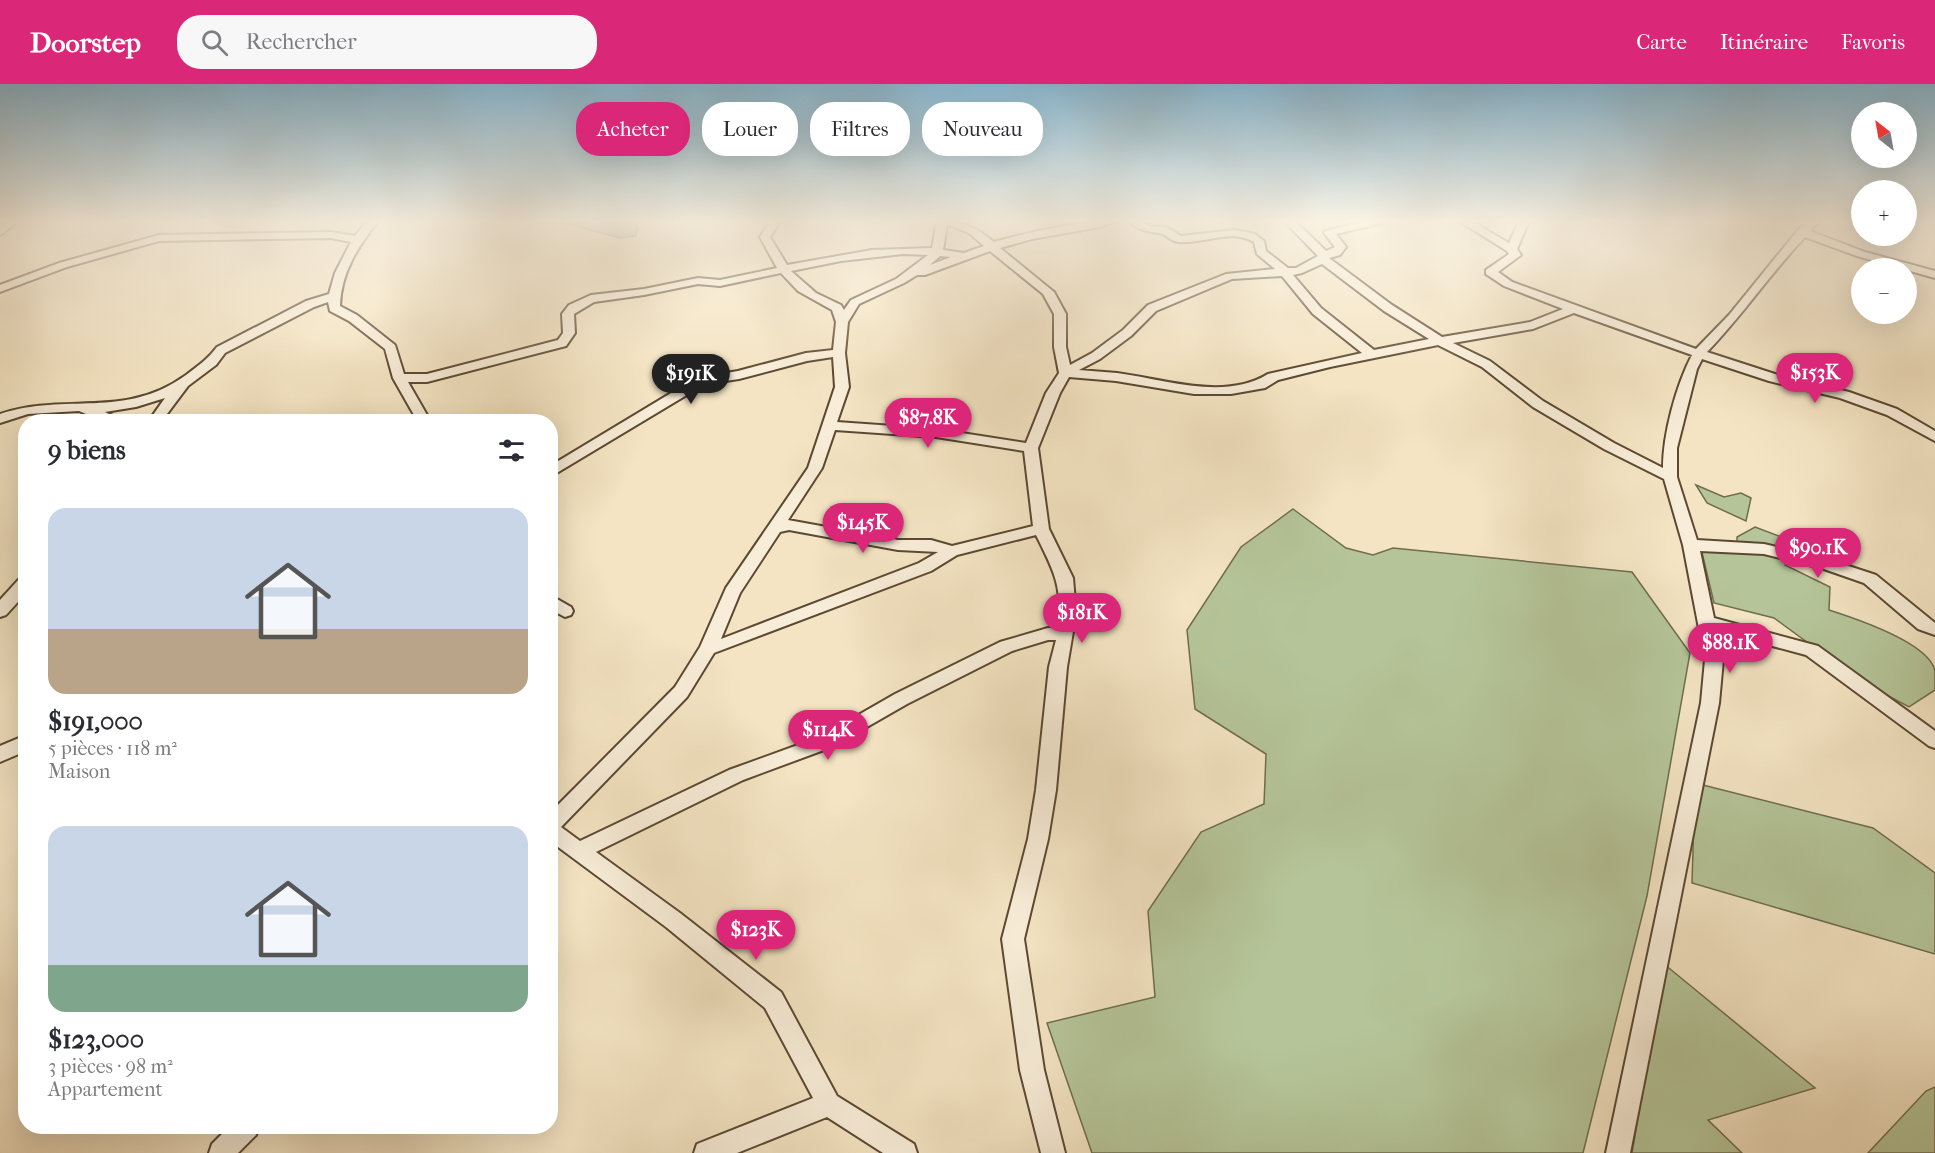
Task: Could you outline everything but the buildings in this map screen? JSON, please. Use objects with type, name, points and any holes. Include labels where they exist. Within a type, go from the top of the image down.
[{"type":"street","points":[[0,289],[48,271]]},
{"type":"street","points":[[342,271],[333,297],[334,308],[353,318],[392,348],[399,378],[420,414]]},
{"type":"street","points":[[399,378],[427,378],[492,359],[562,343],[569,333],[568,314],[573,308],[591,299],[644,292],[698,281],[720,282],[761,273],[788,271]]},
{"type":"street","points":[[900,281],[915,271]]},
{"type":"street","points":[[842,322],[855,302],[926,271]]},
{"type":"street","points":[[1024,271],[1048,292],[1060,314],[1060,347],[1065,373]]},
{"type":"street","points":[[1284,271],[1317,312],[1372,356]]},
{"type":"street","points":[[1053,1153],[1032,1070],[1013,939],[1038,840],[1046,790],[1058,667],[1068,614],[1065,578],[1041,529],[1035,496],[1031,448],[1053,393],[1065,373],[1096,356],[1128,333],[1152,308],[1230,276],[1298,271]]},
{"type":"street","points":[[1340,271],[1374,299],[1440,341],[1486,364],[1538,404],[1609,447],[1670,477]]},
{"type":"street","points":[[1492,271],[1490,272],[1508,284],[1699,353],[1774,378],[1844,395],[1882,408],[1935,437]]},
{"type":"street","points":[[1618,1153],[1710,703],[1714,660],[1691,545],[1670,477],[1670,448],[1691,369],[1699,353],[1733,318],[1769,271]]},
{"type":"street","points":[[558,820],[681,692],[708,649],[732,592],[815,468],[842,387],[839,353],[842,322],[837,308],[817,300],[783,272]]},
{"type":"street","points":[[0,419],[26,410],[80,407],[97,409],[129,404],[174,390],[212,362],[221,350],[310,304],[333,297]]},
{"type":"street","points":[[1065,373],[1116,377],[1194,390],[1231,390],[1260,385],[1273,377],[1330,363],[1440,341],[1533,326],[1575,308]]},
{"type":"street","points":[[558,468],[701,381],[739,375],[806,357],[839,353]]},
{"type":"street","points":[[160,414],[183,383]]},
{"type":"street","points":[[80,407],[98,414]]},
{"type":"street","points":[[828,424],[936,434],[1031,448]]},
{"type":"street","points":[[776,528],[789,525],[898,545],[931,545],[952,550]]},
{"type":"street","points":[[708,649],[925,567],[952,550],[1041,529]]},
{"type":"street","points":[[1691,545],[1764,549],[1824,563],[1870,579],[1924,625],[1935,629]]},
{"type":"street","points":[[0,611],[18,591]]},
{"type":"street","points":[[558,606],[565,611]]},
{"type":"street","points":[[1707,622],[1812,650],[1935,741]]},
{"type":"street","points":[[579,851],[736,775],[826,742],[901,699],[1006,646],[1048,634],[1066,634]]},
{"type":"street","points":[[0,755],[18,746]]},
{"type":"street","points":[[558,834],[673,920],[772,1000],[829,1104],[905,1153]]},
{"type":"street","points":[[706,1153],[829,1104]]},
{"type":"street","points":[[221,1153],[239,1134]]},
{"type":"shaded area","points":[[1696,485],[1724,497],[1741,493],[1751,498],[1746,521],[1707,503]]},
{"type":"shaded area","points":[[1293,509],[1346,548],[1373,555],[1393,548],[1632,572],[1690,653],[1647,896],[1583,1153],[1092,1153],[1047,1023],[1155,997],[1148,911],[1201,832],[1264,804],[1266,754],[1195,709],[1187,630],[1241,547]]},
{"type":"shaded area","points":[[1755,527],[1800,544],[1785,565],[1830,587],[1829,610],[1889,633],[1919,650],[1930,660],[1935,671],[1935,690],[1909,707],[1860,681],[1774,618],[1714,603],[1700,544],[1737,544],[1737,537]]},
{"type":"shaded area","points":[[1695,783],[1873,828],[1935,873],[1935,954],[1692,883]]},
{"type":"shaded area","points":[[1664,964],[1815,1088],[1708,1120],[1742,1153],[1632,1153]]},
{"type":"shaded area","points":[[1935,1087],[1935,1153],[1868,1153],[1926,1091]]}]
